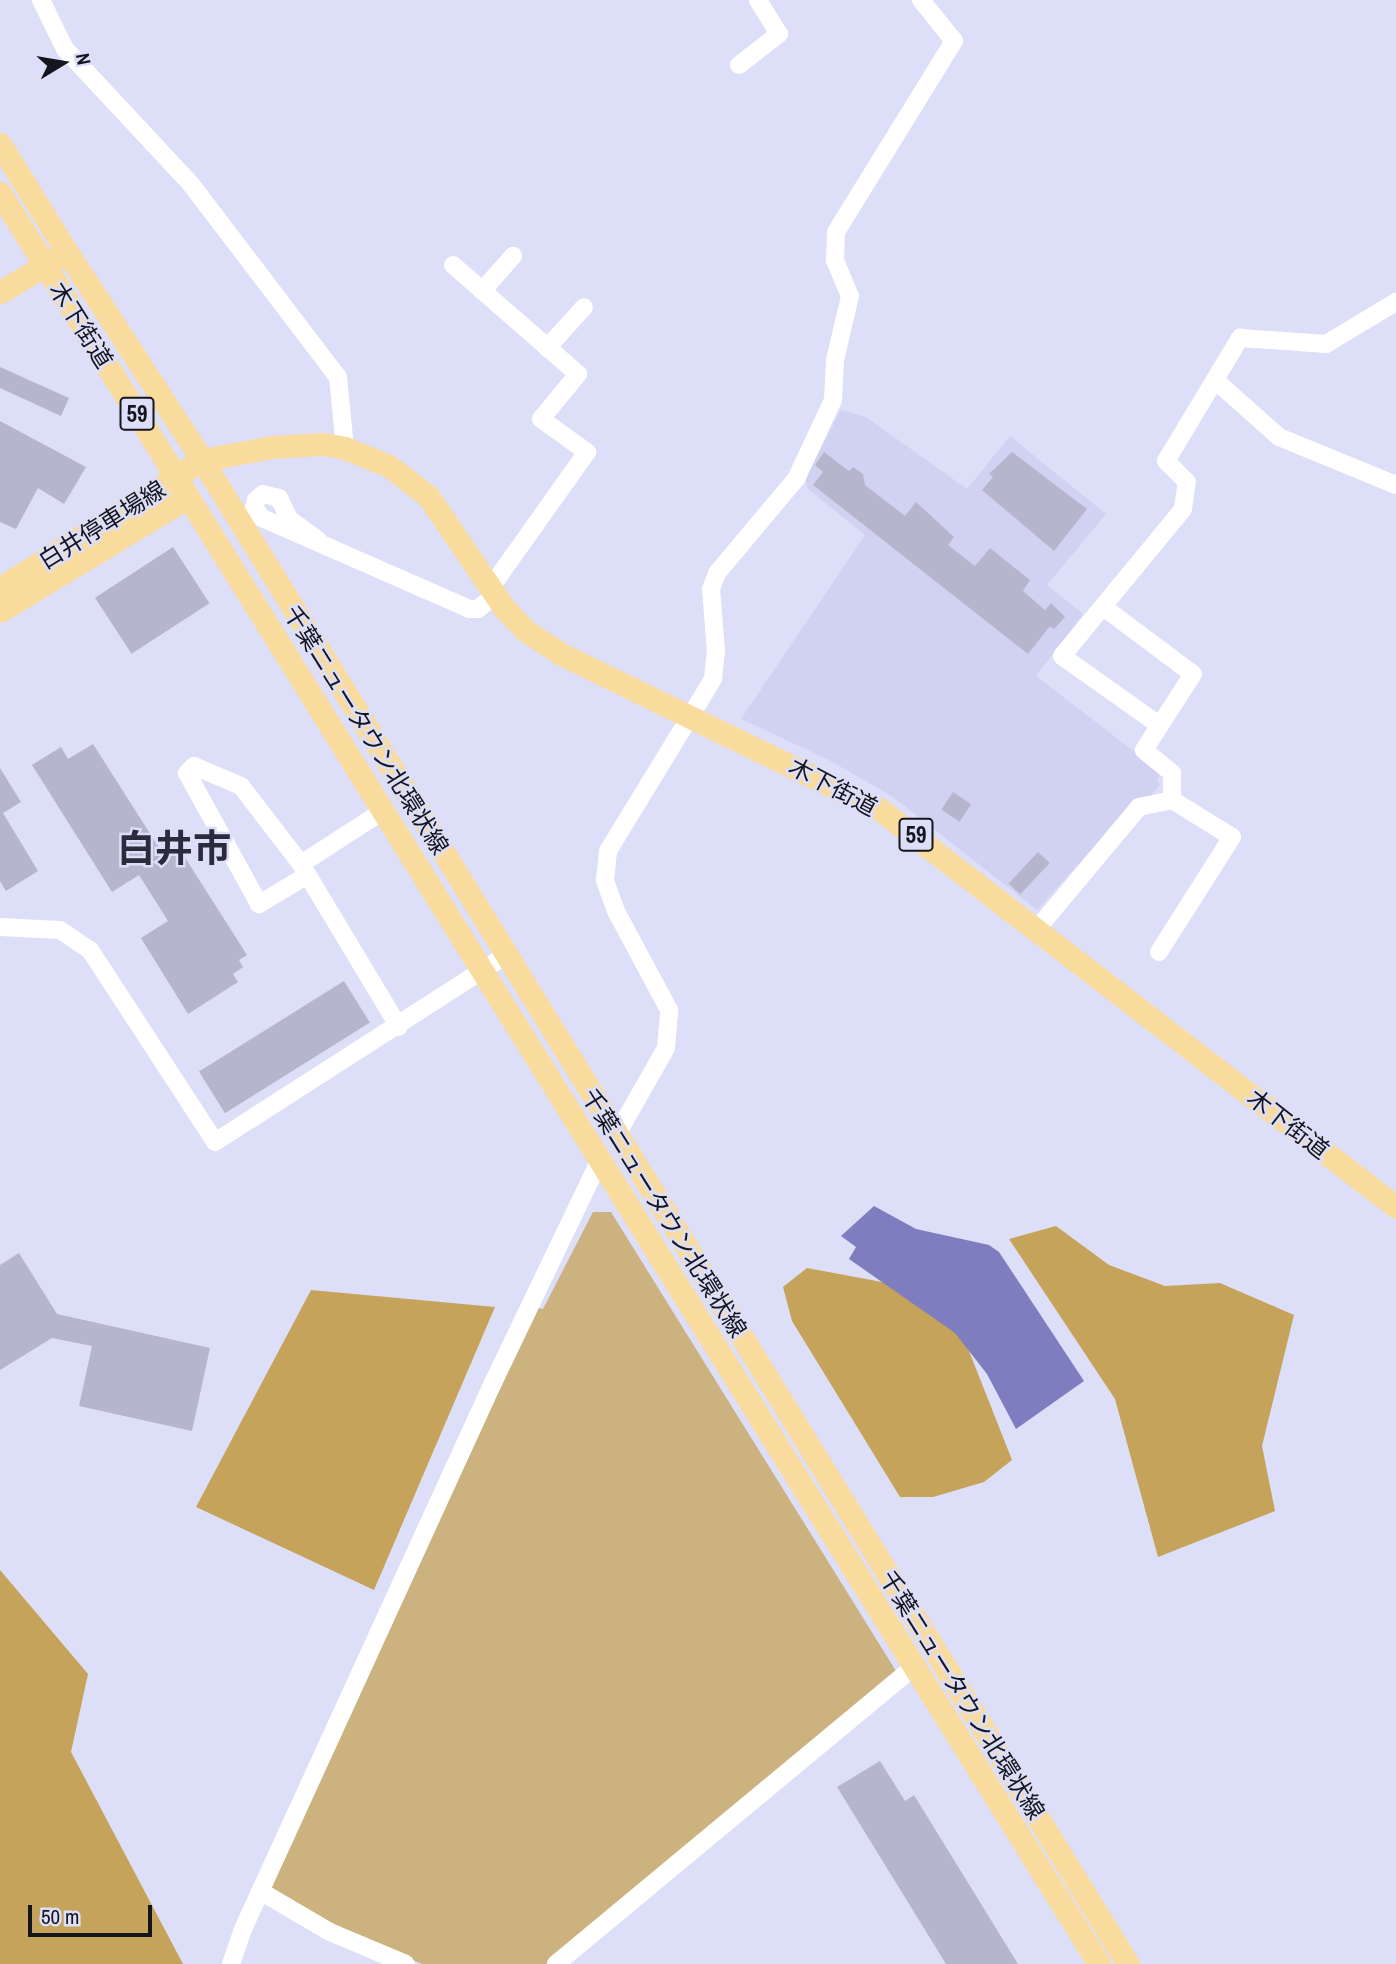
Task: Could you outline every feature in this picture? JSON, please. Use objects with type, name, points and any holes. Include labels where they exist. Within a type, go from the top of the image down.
[{"type":"main road","points":[[0,144],[66,251]]},
{"type":"main road","points":[[0,192],[44,265]]},
{"type":"main road","name":"木下街道","points":[[0,292],[66,251],[202,460],[299,444],[345,448],[389,466],[428,496],[493,590],[526,631],[561,654],[879,809],[1396,1207]]},
{"type":"main road","name":"木下街道","points":[[44,265],[182,487]]},
{"type":"main road","points":[[182,487],[214,481],[251,450]]},
{"type":"main road","name":"千葉ニュータウン北環状線","points":[[202,460],[1128,1964]]},
{"type":"main road","name":"白井停車場線","points":[[0,611],[182,487],[202,460]]},
{"type":"main road","name":"千葉ニュータウン北環状線","points":[[182,487],[1099,1964]]},
{"type":"main road","name":"白井停車場線","points":[[0,588],[182,487]]},
{"type":"street","points":[[41,0],[65,49],[190,183],[338,377],[345,448]]},
{"type":"street","points":[[739,65],[779,34],[758,0]]},
{"type":"street","points":[[616,1136],[666,1048],[669,1010],[617,911],[605,880],[608,851],[713,679],[716,652],[711,589],[717,573],[796,479],[833,400],[835,360],[850,296],[835,260],[836,232],[954,41],[921,0]]},
{"type":"street","points":[[482,291],[513,256]]},
{"type":"street","points":[[318,540],[469,610],[478,609],[587,452],[541,419],[578,374],[453,265]]},
{"type":"street","points":[[1159,725],[1062,656],[1183,509],[1187,482],[1166,461],[1240,338],[1326,344],[1396,302]]},
{"type":"street","points":[[547,348],[584,307]]},
{"type":"street","points":[[1216,381],[1279,437],[1396,485]]},
{"type":"street","points":[[1102,607],[1193,674],[1144,750],[1172,773],[1172,800]]},
{"type":"street","points":[[383,811],[304,870],[259,904],[187,774],[194,766],[241,786],[304,870],[399,1027]]},
{"type":"street","points":[[1037,929],[1139,807],[1172,800],[1232,837],[1160,952]]},
{"type":"street","points":[[0,927],[60,930],[90,950],[215,1142],[399,1027],[505,956]]},
{"type":"street","points":[[231,1964],[260,1891],[600,1160]]},
{"type":"street","points":[[556,1964],[914,1667]]},
{"type":"street","points":[[260,1891],[330,1932],[406,1964]]},
{"type":"shaded area","points":[[841,410],[866,417],[967,489],[1010,436],[1106,514],[1047,585],[1083,614],[1036,676],[1161,772],[1157,780],[1160,785],[1150,797],[1137,799],[1037,910],[893,797],[829,760],[741,719],[865,535],[807,488],[806,477]]},
{"type":"shaded area","points":[[874,1206],[916,1229],[989,1245],[999,1252],[1084,1381],[1016,1429],[987,1374],[955,1333],[849,1259],[856,1247],[841,1236]]},
{"type":"shaded area","points":[[593,1212],[611,1212],[896,1671],[546,1964],[422,1964],[332,1925],[272,1891],[271,1885],[537,1308],[543,1309]]},
{"type":"shaded area","points":[[1056,1226],[1109,1265],[1165,1286],[1220,1283],[1294,1315],[1262,1446],[1275,1511],[1158,1557],[1115,1399],[1009,1239]]},
{"type":"shaded area","points":[[807,1268],[882,1282],[954,1313],[1012,1460],[984,1482],[933,1497],[900,1497],[792,1321],[783,1287]]},
{"type":"shaded area","points":[[311,1290],[495,1307],[374,1590],[196,1507]]},
{"type":"shaded area","points":[[0,1570],[88,1674],[71,1752],[183,1964],[0,1964]]},
{"type":"building","points":[[0,367],[69,398],[61,416],[0,388]]},
{"type":"building","points":[[0,421],[86,467],[64,504],[38,488],[16,529],[0,522]]},
{"type":"building","points":[[824,452],[849,471],[853,467],[863,474],[865,485],[905,516],[916,502],[954,537],[948,545],[975,566],[990,548],[1030,580],[1023,591],[1045,610],[1051,603],[1065,617],[1054,629],[1050,626],[1028,654],[813,485],[823,472],[815,465]]},
{"type":"building","points":[[1012,452],[1087,509],[1054,551],[982,490],[993,477],[989,474]]},
{"type":"building","points":[[173,547],[209,603],[131,654],[95,598]]},
{"type":"building","points":[[93,744],[163,854],[177,845],[247,955],[239,960],[243,967],[233,974],[238,982],[188,1014],[141,938],[168,921],[139,875],[112,892],[32,765],[61,747],[68,759]]},
{"type":"building","points":[[0,768],[21,802],[3,813],[38,871],[6,891],[0,881]]},
{"type":"building","points":[[953,792],[971,804],[959,822],[941,809]]},
{"type":"building","points":[[1038,852],[1050,863],[1020,894],[1009,883]]},
{"type":"building","points":[[344,981],[370,1023],[225,1113],[199,1072]]},
{"type":"building","points":[[19,1253],[57,1314],[210,1348],[192,1431],[79,1406],[92,1346],[52,1338],[0,1370],[0,1265]]},
{"type":"building","points":[[880,1761],[905,1801],[914,1795],[1018,1964],[946,1964],[837,1787]]},
{"type":"district","name":"白井市","points":[[174,849]]}]
